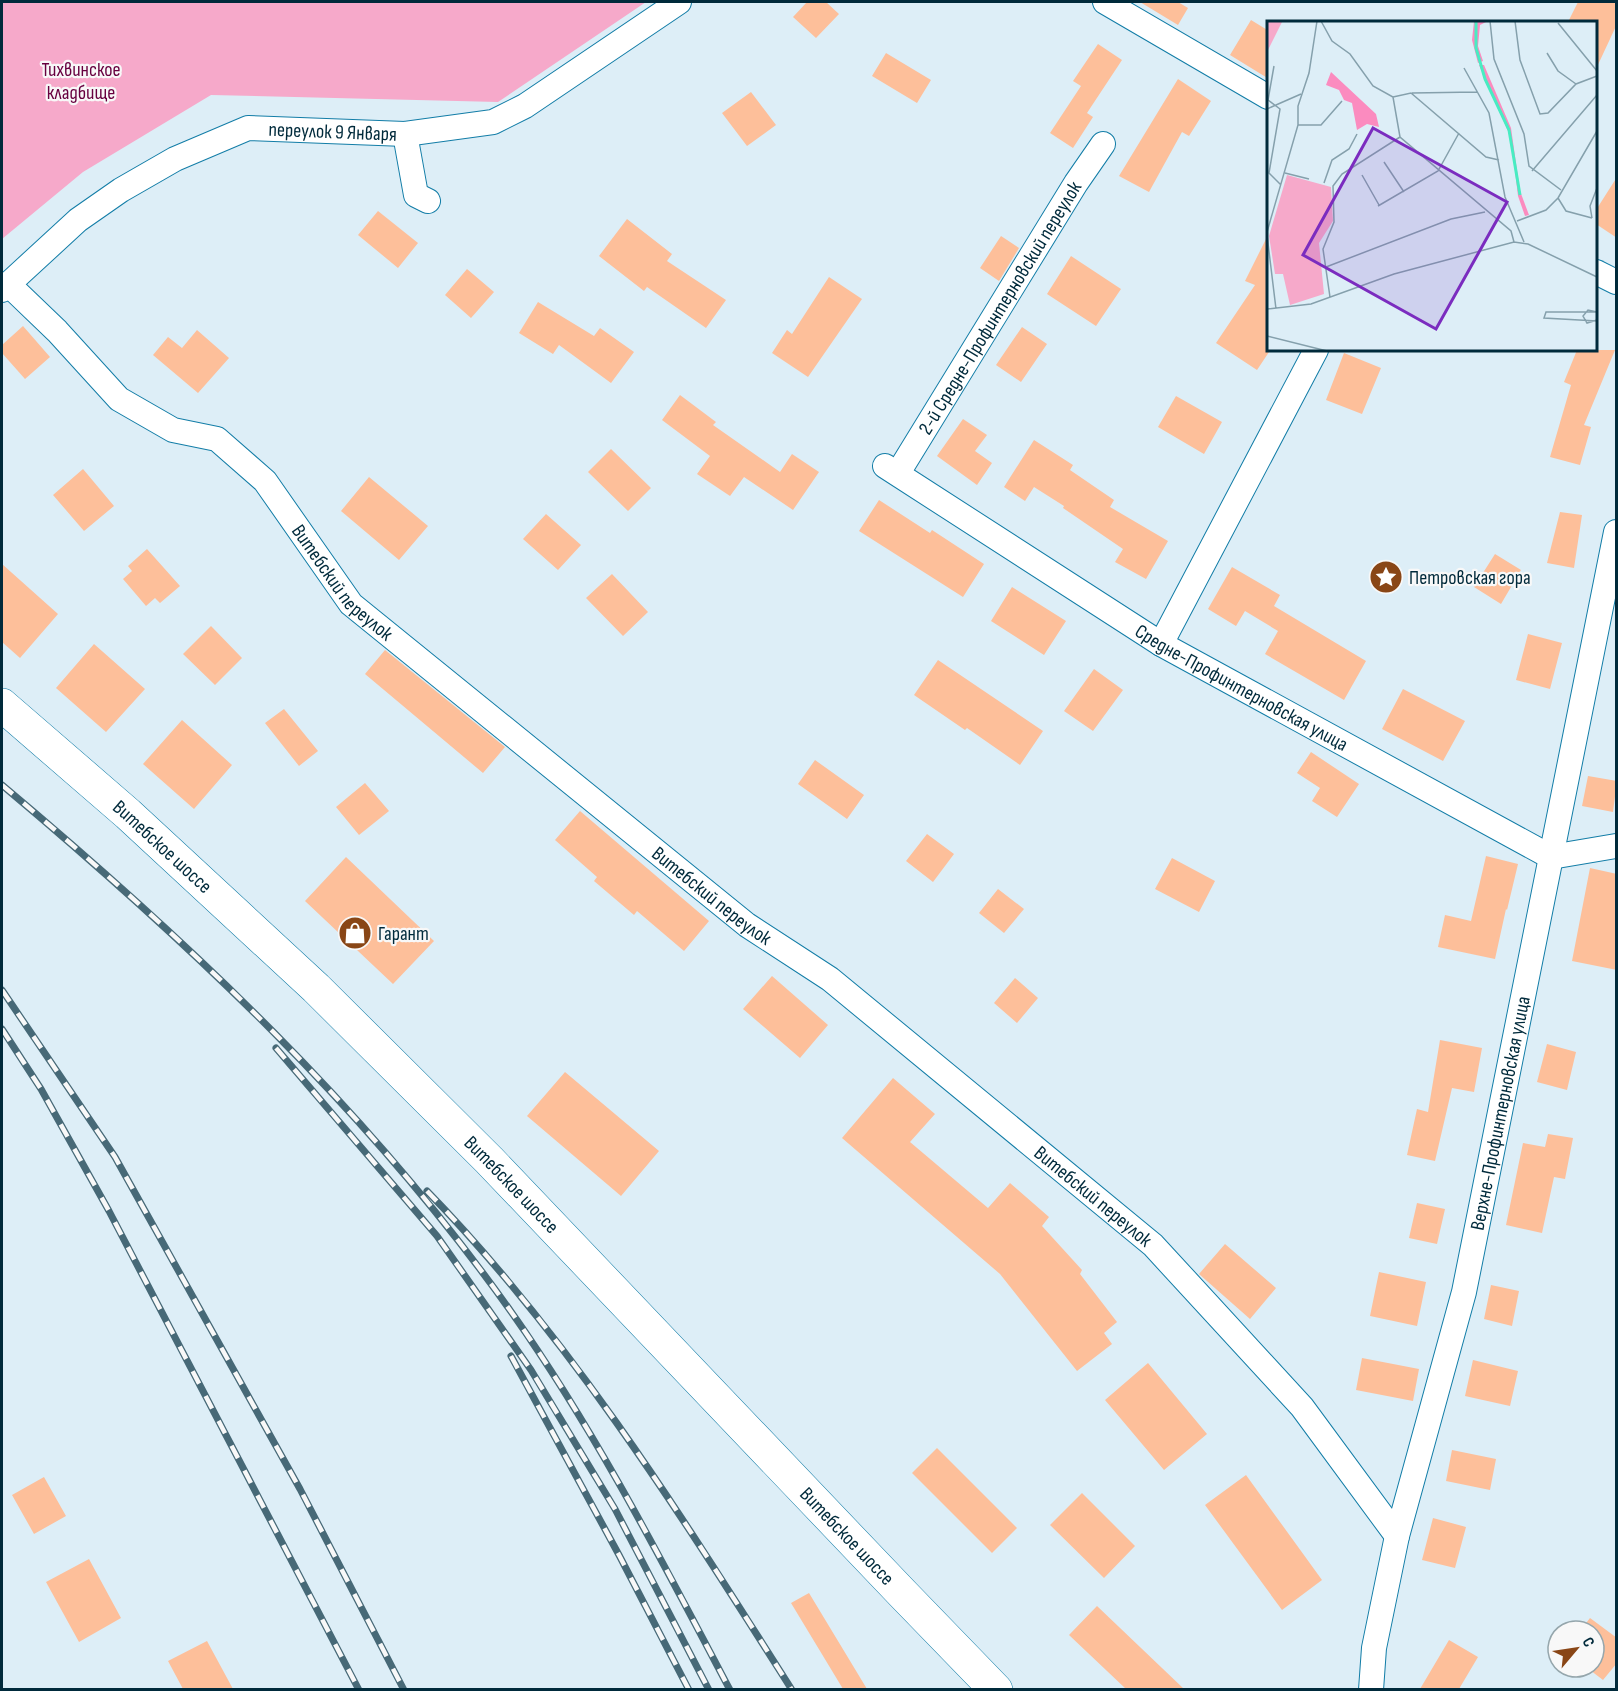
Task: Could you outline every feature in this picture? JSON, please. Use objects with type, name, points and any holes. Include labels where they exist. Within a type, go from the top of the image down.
[{"type":"main road","name":"Витебское шоссе","points":[[2,705],[128,814],[316,988],[489,1160],[996,1689]]},
{"type":"street","name":"переулок 9 Января","points":[[5,287],[78,220],[121,190],[175,159],[248,129],[405,134],[493,122],[525,106],[680,2]]},
{"type":"street","points":[[1105,2],[1267,96]]},
{"type":"street","points":[[405,134],[416,195],[428,201]]},
{"type":"street","name":"2-й Средне-Профинтерновский переулок","points":[[892,470],[1103,144]]},
{"type":"street","points":[[1597,272],[1617,282]]},
{"type":"street","name":"Витебский переулок","points":[[5,287],[57,331],[119,399],[173,430],[217,439],[265,481],[351,603],[747,925],[830,979],[1153,1245],[1302,1407],[1396,1536]]},
{"type":"street","points":[[1161,644],[1315,351]]},
{"type":"street","name":"Средне-Профинтерновская улица","points":[[892,470],[1161,644],[1551,857]]},
{"type":"street","name":"Верхне-Профинтерновская улица","points":[[1371,1689],[1374,1648],[1396,1536],[1464,1292],[1617,532]]},
{"type":"street","points":[[1551,857],[1617,846]]},
{"type":"green space","name":"Тихвинское кладбище","points":[[2,2],[646,2],[498,102],[211,95],[83,172],[2,239]]},
{"type":"building","points":[[807,2],[826,2],[839,14],[816,38],[793,17]]},
{"type":"building","points":[[1140,2],[1178,2],[1188,8],[1178,25]]},
{"type":"building","points":[[1578,2],[1617,2],[1617,24],[1597,67],[1597,21],[1568,21]]},
{"type":"building","points":[[1251,20],[1267,30],[1267,78],[1230,55]]},
{"type":"building","points":[[1098,44],[1122,60],[1087,113],[1093,117],[1073,148],[1050,133],[1081,86],[1073,81]]},
{"type":"building","points":[[886,53],[931,80],[917,103],[872,76]]},
{"type":"building","points":[[1178,79],[1211,101],[1189,136],[1182,132],[1149,192],[1119,176]]},
{"type":"building","points":[[751,92],[776,125],[747,146],[722,113]]},
{"type":"building","points":[[1617,177],[1617,238],[1597,225],[1597,208]]},
{"type":"building","points":[[378,211],[418,243],[398,268],[358,235]]},
{"type":"building","points":[[627,219],[672,254],[667,261],[726,300],[706,328],[647,287],[644,291],[599,256]]},
{"type":"building","points":[[1001,236],[1019,248],[999,281],[980,268]]},
{"type":"building","points":[[1267,237],[1267,351],[1269,352],[1257,370],[1216,343],[1255,285],[1245,281]]},
{"type":"building","points":[[1071,256],[1121,289],[1096,326],[1047,294]]},
{"type":"building","points":[[467,269],[494,292],[471,318],[445,295]]},
{"type":"building","points":[[829,277],[862,299],[808,377],[772,353],[787,330],[792,334]]},
{"type":"building","points":[[538,302],[594,336],[600,328],[634,352],[611,383],[559,345],[553,354],[519,333]]},
{"type":"building","points":[[23,326],[50,357],[25,379],[2,353],[2,345]]},
{"type":"building","points":[[1022,327],[1047,344],[1021,382],[996,365]]},
{"type":"building","points":[[197,330],[229,358],[198,393],[153,355],[168,337],[182,348]]},
{"type":"building","points":[[1615,350],[1584,425],[1591,427],[1580,465],[1550,457],[1571,385],[1564,382],[1577,351]]},
{"type":"building","points":[[1344,353],[1381,368],[1362,414],[1326,400]]},
{"type":"building","points":[[680,395],[716,422],[713,425],[780,472],[792,454],[819,472],[793,510],[744,477],[730,496],[697,474],[710,456],[662,420]]},
{"type":"building","points":[[1176,396],[1222,422],[1204,454],[1158,427]]},
{"type":"building","points":[[963,419],[987,435],[975,451],[992,463],[977,485],[937,456]]},
{"type":"building","points":[[1034,440],[1073,465],[1070,470],[1114,500],[1110,507],[1168,541],[1146,579],[1115,562],[1123,549],[1063,508],[1064,506],[1034,487],[1025,501],[1004,487]]},
{"type":"building","points":[[611,449],[651,488],[628,511],[588,472]]},
{"type":"building","points":[[83,469],[114,506],[84,531],[53,495]]},
{"type":"building","points":[[369,477],[428,526],[399,560],[341,511]]},
{"type":"building","points":[[879,500],[930,533],[932,530],[984,564],[963,597],[859,531]]},
{"type":"building","points":[[1560,512],[1582,515],[1574,568],[1547,563]]},
{"type":"building","points":[[546,514],[581,545],[558,570],[523,539]]},
{"type":"building","points":[[147,549],[180,586],[160,603],[155,598],[146,606],[123,579],[132,571],[128,566]]},
{"type":"building","points":[[1495,554],[1521,570],[1501,604],[1474,587]]},
{"type":"building","points":[[2,564],[58,614],[20,658],[2,642]]},
{"type":"building","points":[[1232,567],[1280,595],[1274,606],[1366,661],[1344,700],[1265,654],[1278,631],[1245,611],[1236,626],[1208,609]]},
{"type":"building","points":[[612,574],[648,612],[623,636],[586,598]]},
{"type":"building","points":[[1012,587],[1066,621],[1044,655],[991,621]]},
{"type":"building","points":[[211,626],[242,658],[215,685],[183,654]]},
{"type":"building","points":[[1528,634],[1562,643],[1550,689],[1516,680]]},
{"type":"building","points":[[94,644],[145,689],[106,732],[56,688]]},
{"type":"building","points":[[385,650],[505,747],[483,773],[365,674]]},
{"type":"building","points":[[938,660],[1043,731],[1020,765],[914,695]]},
{"type":"building","points":[[1094,669],[1123,690],[1093,731],[1064,711]]},
{"type":"building","points":[[1403,689],[1465,721],[1443,761],[1382,729]]},
{"type":"building","points":[[284,709],[318,751],[299,766],[265,723]]},
{"type":"building","points":[[182,720],[232,765],[194,809],[143,764]]},
{"type":"building","points":[[1311,752],[1359,784],[1337,817],[1312,801],[1320,788],[1297,773]]},
{"type":"building","points":[[815,760],[864,795],[847,819],[798,784]]},
{"type":"building","points":[[1588,776],[1617,781],[1613,812],[1582,806]]},
{"type":"building","points":[[365,783],[389,811],[359,835],[336,807]]},
{"type":"building","points":[[580,811],[709,921],[684,951],[637,911],[634,915],[594,881],[597,877],[555,840]]},
{"type":"building","points":[[927,834],[954,854],[933,882],[906,861]]},
{"type":"building","points":[[1486,856],[1518,864],[1495,959],[1438,947],[1445,915],[1471,921]]},
{"type":"building","points":[[346,857],[434,941],[393,984],[305,901]]},
{"type":"building","points":[[1172,858],[1215,881],[1199,912],[1155,889]]},
{"type":"building","points":[[1590,868],[1617,874],[1617,970],[1572,961]]},
{"type":"building","points":[[998,889],[1024,909],[1004,933],[979,913]]},
{"type":"building","points":[[772,976],[828,1025],[800,1058],[743,1009]]},
{"type":"building","points":[[1015,978],[1038,998],[1017,1023],[994,1003]]},
{"type":"building","points":[[1440,1040],[1482,1048],[1474,1092],[1452,1088],[1435,1161],[1407,1155],[1417,1109],[1428,1112]]},
{"type":"building","points":[[1547,1044],[1576,1052],[1567,1090],[1537,1082]]},
{"type":"building","points":[[565,1072],[659,1151],[621,1196],[527,1116]]},
{"type":"building","points":[[893,1078],[935,1114],[910,1142],[988,1208],[1010,1183],[1049,1217],[1042,1226],[1082,1270],[1080,1274],[1117,1322],[1104,1333],[1112,1344],[1077,1371],[1000,1274],[842,1138]]},
{"type":"building","points":[[1548,1134],[1573,1138],[1565,1179],[1554,1177],[1542,1233],[1506,1225],[1523,1143],[1545,1147]]},
{"type":"building","points":[[1417,1203],[1445,1209],[1437,1244],[1409,1238]]},
{"type":"building","points":[[1225,1244],[1276,1288],[1250,1319],[1199,1274]]},
{"type":"building","points":[[1379,1272],[1426,1282],[1417,1326],[1370,1316]]},
{"type":"building","points":[[1491,1285],[1519,1291],[1512,1326],[1484,1319]]},
{"type":"building","points":[[1362,1358],[1419,1369],[1413,1401],[1356,1390]]},
{"type":"building","points":[[1473,1360],[1518,1371],[1510,1406],[1465,1396]]},
{"type":"building","points":[[1148,1363],[1207,1434],[1164,1470],[1105,1400]]},
{"type":"building","points":[[937,1448],[1017,1528],[992,1553],[912,1473]]},
{"type":"building","points":[[1452,1450],[1496,1459],[1490,1490],[1446,1481]]},
{"type":"building","points":[[1246,1475],[1322,1580],[1282,1610],[1205,1505]]},
{"type":"building","points":[[44,1477],[66,1516],[34,1534],[12,1495]]},
{"type":"building","points":[[1082,1493],[1135,1546],[1104,1578],[1050,1525]]},
{"type":"building","points":[[1433,1518],[1466,1527],[1455,1568],[1422,1560]]},
{"type":"building","points":[[89,1559],[121,1618],[79,1642],[46,1582]]},
{"type":"building","points":[[809,1593],[867,1689],[843,1689],[791,1603]]},
{"type":"building","points":[[1097,1606],[1184,1689],[1126,1689],[1069,1635]]},
{"type":"building","points":[[1606,1630],[1617,1638],[1617,1663],[1606,1676]]},
{"type":"building","points":[[1449,1640],[1478,1657],[1459,1689],[1420,1689]]},
{"type":"building","points":[[207,1641],[233,1689],[183,1689],[168,1661]]},
{"type":"railway","points":[[2,785],[141,905],[274,1032],[338,1099],[457,1239],[512,1313],[572,1404],[627,1498],[730,1690]]},
{"type":"railway","points":[[2,990],[115,1157],[300,1489],[404,1690]]},
{"type":"railway","points":[[2,1029],[41,1089],[109,1211],[359,1690]]},
{"type":"railway","points":[[276,1048],[437,1236],[531,1370],[615,1509],[709,1690]]},
{"type":"railway","points":[[427,1191],[479,1248],[577,1368],[666,1494],[792,1690]]},
{"type":"railway","points":[[511,1356],[689,1690]]},
{"type":"place","name":"Петровская гора","points":[[1386,577]]},
{"type":"place","name":"Гарант","points":[[355,933]]}]
